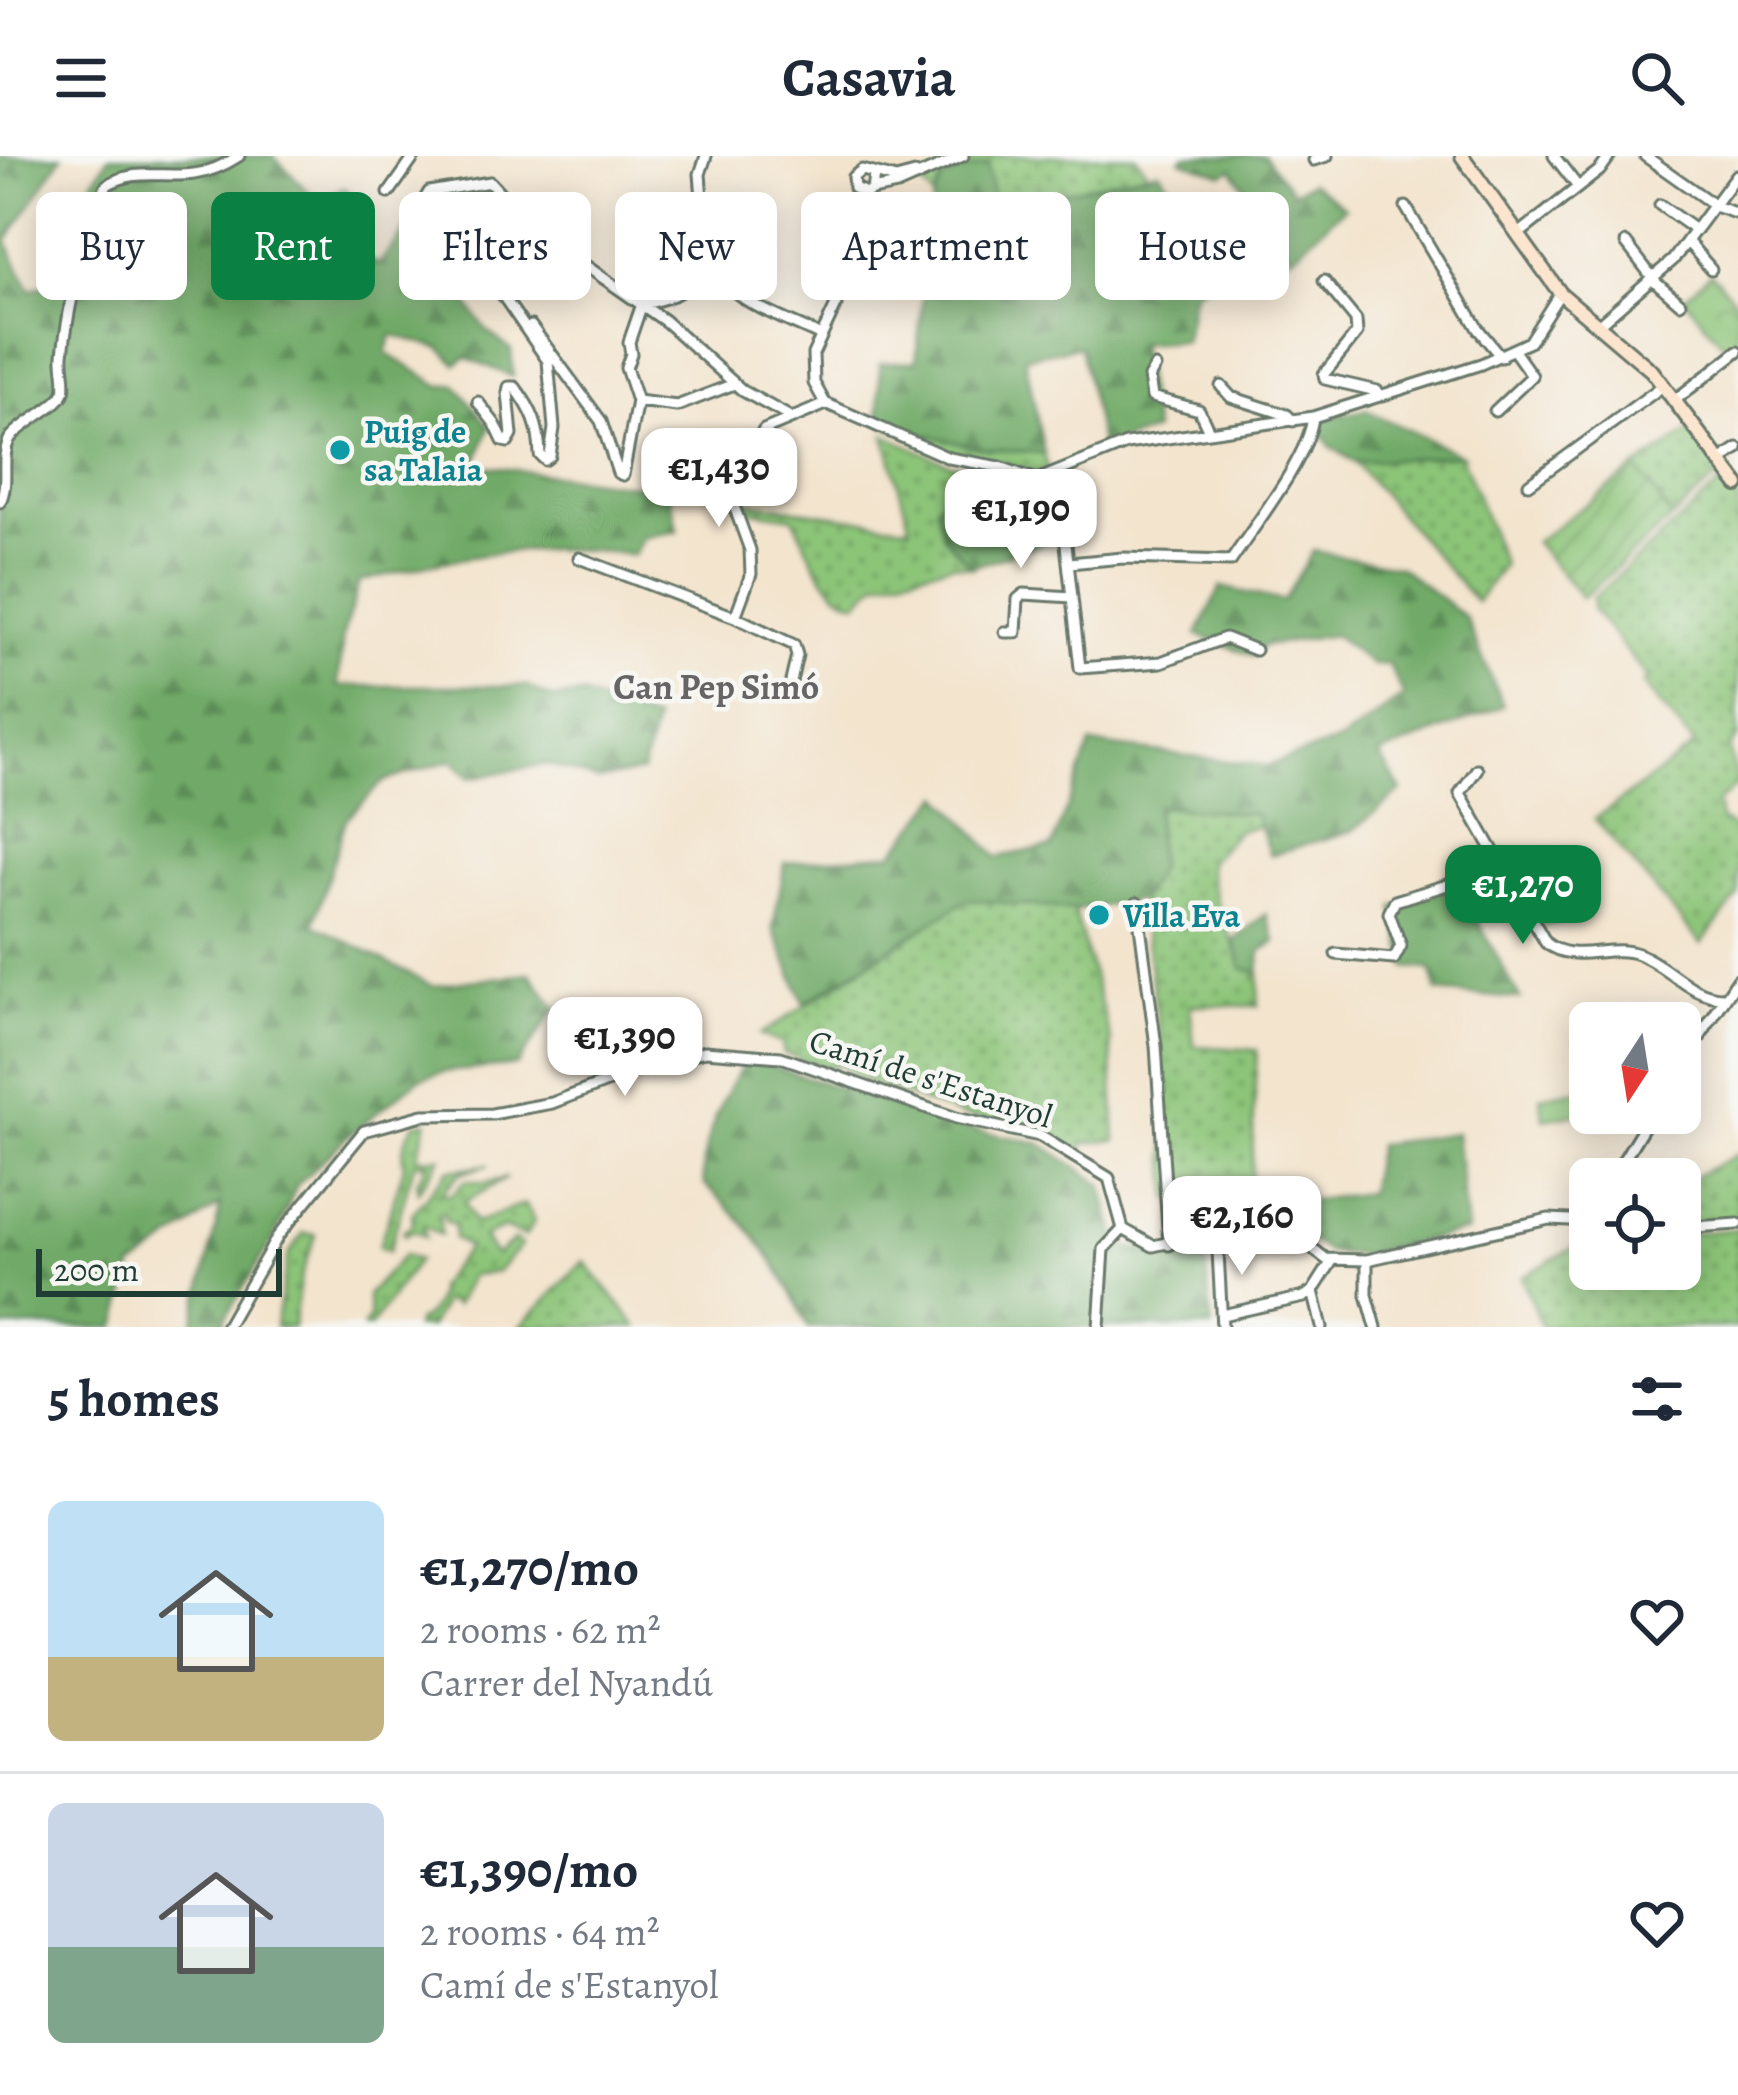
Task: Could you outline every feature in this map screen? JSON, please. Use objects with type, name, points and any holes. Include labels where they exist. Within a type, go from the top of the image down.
[{"type":"street","points":[[0,502],[7,442],[65,390],[62,361],[67,326],[95,212],[107,185],[134,175],[193,175],[239,156]]},
{"type":"street","points":[[389,193],[415,156]]},
{"type":"street","points":[[702,192],[700,174],[706,156]]},
{"type":"street","points":[[915,175],[896,178],[862,170],[853,177],[854,188],[859,192],[898,184],[963,156]]},
{"type":"street","points":[[1314,160],[1327,156]]},
{"type":"street","points":[[1462,156],[1561,293],[1664,385],[1738,485]]},
{"type":"street","points":[[1554,156],[1577,187]]},
{"type":"street","points":[[1520,233],[1600,170],[1610,156]]},
{"type":"street","points":[[1646,156],[1714,205],[1738,214]]},
{"type":"street","points":[[872,190],[874,175]]},
{"type":"street","points":[[1598,325],[1653,278],[1736,175]]},
{"type":"street","points":[[478,402],[502,441],[508,442],[512,435],[508,393],[509,387],[515,387],[535,415],[540,455],[545,460],[550,456],[554,428],[548,361],[454,225],[422,204],[429,193],[490,182],[533,229],[642,304],[734,384],[790,417]]},
{"type":"street","points":[[1660,205],[1695,230]]},
{"type":"street","points":[[1406,207],[1478,328],[1501,357]]},
{"type":"street","points":[[1687,241],[1711,269]]},
{"type":"street","points":[[1626,243],[1680,303]]},
{"type":"street","points":[[1324,281],[1355,320],[1357,333],[1324,374],[1325,379],[1378,395]]},
{"type":"street","points":[[838,300],[819,335],[811,370],[826,404],[949,458],[1000,466],[1037,480],[1126,444],[1313,417],[1516,352],[1537,335],[1561,293]]},
{"type":"street","points":[[642,304],[658,300]]},
{"type":"street","points":[[744,300],[819,335]]},
{"type":"street","points":[[521,321],[527,321],[544,341],[601,421],[620,476],[637,401],[626,368],[632,354],[631,328],[642,304]]},
{"type":"street","points":[[1675,400],[1738,351]]},
{"type":"street","points":[[1495,412],[1532,376],[1516,352]]},
{"type":"street","points":[[1155,368],[1149,377],[1152,397],[1199,410],[1209,431]]},
{"type":"street","points":[[637,401],[677,406],[734,384]]},
{"type":"street","points":[[1529,484],[1664,385]]},
{"type":"street","points":[[1221,386],[1231,397],[1293,421]]},
{"type":"street","points":[[735,617],[751,574],[750,550],[730,495],[732,479],[764,430],[826,404]]},
{"type":"street","points":[[1069,563],[1231,561],[1292,469],[1313,417]]},
{"type":"street","points":[[1720,461],[1738,449]]},
{"type":"street","points":[[1058,474],[1080,668],[1161,662],[1225,638],[1255,650]]},
{"type":"street","points":[[579,558],[735,617],[794,645],[797,656],[790,686]]},
{"type":"street","points":[[1005,632],[1016,632],[1018,599],[1024,594],[1072,597]]},
{"type":"street","points":[[1477,769],[1460,793],[1546,943],[1558,953],[1636,952],[1703,993],[1723,997]]},
{"type":"street","points":[[1336,954],[1394,959],[1401,946],[1389,913],[1396,901],[1503,868]]},
{"type":"street","points":[[1137,903],[1156,1046],[1169,1245]]},
{"type":"street","points":[[1701,1033],[1738,979]]},
{"type":"street","name":"Camí de s'Estanyol","points":[[226,1327],[278,1236],[352,1142],[369,1128],[423,1115],[492,1114],[552,1103],[659,1062],[712,1050],[781,1057],[946,1115],[1040,1136],[1109,1178],[1123,1229]]},
{"type":"street","points":[[1099,1327],[1104,1250],[1110,1238],[1123,1229],[1147,1244],[1169,1245],[1254,1224],[1280,1225],[1332,1261],[1367,1260],[1569,1220]]},
{"type":"street","points":[[1701,1227],[1738,1224]]},
{"type":"street","points":[[1217,1232],[1222,1321],[1304,1297],[1332,1261]]},
{"type":"street","points":[[1367,1260],[1367,1295],[1376,1327]]},
{"type":"street","points":[[1313,1291],[1322,1327]]},
{"type":"green space","points":[[0,156],[62,156],[7,241],[30,290],[36,288],[36,300],[187,300],[187,192],[91,192],[93,181],[109,157],[273,156],[309,192],[211,192],[211,300],[375,300],[375,263],[399,238],[399,300],[465,300],[487,331],[511,350],[513,377],[466,357],[456,364],[441,348],[392,335],[386,353],[441,386],[456,385],[490,427],[475,465],[669,489],[678,531],[643,537],[634,555],[528,550],[429,565],[359,582],[343,635],[338,686],[525,686],[554,699],[581,695],[655,721],[642,772],[598,780],[547,764],[470,778],[452,760],[384,781],[346,819],[314,924],[433,986],[530,973],[556,1008],[517,1065],[442,1072],[419,1079],[349,1135],[297,1185],[276,1234],[220,1327],[193,1327],[221,1204],[133,1268],[117,1327],[0,1327]]},
{"type":"green space","points":[[984,156],[1136,156],[1148,173],[1064,192],[967,192],[943,178],[936,192],[928,192],[918,180]]},
{"type":"green space","points":[[1184,156],[1264,156],[1293,192],[1311,182],[1345,207],[1291,257],[1289,192],[1247,192],[1232,169],[1223,174],[1181,160]]},
{"type":"green space","points":[[987,164],[992,192],[936,192],[943,178]]},
{"type":"green space","points":[[1159,170],[1175,192],[1095,192],[1095,300],[1192,300],[1184,341],[1139,344],[1154,431],[1101,448],[1080,346],[1025,357],[1044,453],[978,448],[879,422],[880,363],[916,361],[922,300],[1071,300],[1071,192],[1064,192]]},
{"type":"green space","points":[[1711,273],[1738,303],[1738,338],[1726,348],[1684,298]]},
{"type":"green space","points":[[1366,410],[1461,455],[1354,462],[1330,446],[1317,424]]},
{"type":"green space","points":[[879,422],[978,448],[1044,453],[1048,472],[1034,474],[1006,463],[939,450]]},
{"type":"green space","points":[[1690,431],[1721,474],[1672,518],[1636,468]]},
{"type":"green space","points":[[885,435],[950,464],[994,469],[977,503],[967,501],[964,487],[943,535],[971,567],[953,564],[877,582],[858,602],[835,591],[826,580],[793,517],[739,509],[735,500],[910,527]]},
{"type":"green space","points":[[1461,455],[1503,565],[1476,602],[1354,462]]},
{"type":"green space","points":[[1636,468],[1672,518],[1582,598],[1535,542]]},
{"type":"green space","points":[[994,469],[1032,483],[1031,512],[1009,555],[971,567],[943,535],[936,505],[963,486],[967,501],[977,502]]},
{"type":"green space","points":[[1725,480],[1738,494],[1738,737],[1729,748],[1738,784],[1717,803],[1720,820],[1738,830],[1738,896],[1701,944],[1595,819],[1695,746],[1643,684],[1648,678],[1593,610],[1593,598]]},
{"type":"green space","points":[[1050,482],[1057,538],[1025,549],[1040,512],[1041,484]]},
{"type":"green space","points":[[1313,551],[1400,567],[1465,617],[1503,706],[1379,755],[1402,791],[1352,831],[1270,855],[1255,814],[1156,806],[1158,869],[1140,900],[1074,910],[968,899],[804,1003],[773,928],[785,863],[893,853],[941,795],[997,857],[1052,847],[1091,744],[1267,766],[1343,740],[1404,696],[1388,664],[1372,665],[1334,635],[1263,646],[1254,656],[1197,635],[1221,587],[1283,601]]},
{"type":"green space","points":[[1156,806],[1256,814],[1260,826],[1239,830],[1209,862],[1217,902],[1242,968],[1259,973],[1258,1006],[1190,1005],[1194,1046],[1257,1050],[1251,1183],[1169,1198],[1161,1042],[1140,900],[1158,868]]},
{"type":"green space","points":[[1459,886],[1520,999],[1437,992],[1431,969],[1407,967],[1394,907]]},
{"type":"green space","points":[[1579,895],[1585,916],[1542,926],[1537,905]]},
{"type":"green space","points":[[968,899],[1074,910],[1111,1040],[1116,1140],[1083,1143],[1083,1156],[1039,1130],[964,1116],[862,1080],[839,1064],[826,1068],[784,1053],[782,1043],[760,1035]]},
{"type":"green space","points":[[1266,914],[1276,942],[1261,951],[1259,973],[1242,968],[1234,940]]},
{"type":"green space","points":[[748,1058],[959,1127],[1040,1143],[1102,1184],[1118,1243],[1154,1253],[1204,1245],[1212,1327],[808,1327],[765,1249],[704,1184],[705,1152],[715,1118]]},
{"type":"green space","points":[[1569,1092],[1569,1114],[1544,1119],[1540,1097]]},
{"type":"green space","points":[[427,1121],[417,1158],[441,1157],[418,1191],[417,1182],[428,1162],[414,1164],[389,1251],[379,1247],[404,1167],[405,1144],[415,1123]]},
{"type":"green space","points":[[1456,1133],[1467,1231],[1361,1255],[1328,1253],[1275,1213],[1290,1203],[1368,1193],[1377,1144]]},
{"type":"green space","points":[[1738,1154],[1738,1219],[1701,1222],[1701,1173]]},
{"type":"green space","points":[[489,1165],[460,1173],[442,1192],[450,1196],[466,1180],[485,1183],[507,1178],[464,1202],[475,1223],[524,1204],[534,1221],[525,1237],[504,1228],[483,1237],[495,1255],[514,1240],[521,1245],[497,1272],[471,1275],[455,1306],[445,1300],[429,1327],[415,1327],[433,1306],[437,1287],[468,1247],[454,1239],[454,1224],[446,1222],[444,1213],[439,1214],[441,1235],[423,1226],[425,1237],[403,1231],[413,1224],[412,1214],[448,1170]]},
{"type":"green space","points":[[1738,1229],[1738,1327],[1541,1327],[1522,1277],[1569,1250],[1569,1290],[1701,1290],[1701,1232]]},
{"type":"green space","points":[[304,1233],[316,1235],[301,1276],[293,1327],[275,1327],[288,1255]]},
{"type":"green space","points":[[404,1255],[418,1260],[370,1327],[364,1327],[370,1315],[367,1295]]},
{"type":"green space","points":[[584,1261],[638,1327],[520,1327]]},
{"type":"place","name":"Puig de sa Talaia","points":[[340,450]]},
{"type":"place","name":"Villa Eva","points":[[1099,915]]},
{"type":"district","name":"Can Pep Simó","points":[[716,686]]}]
